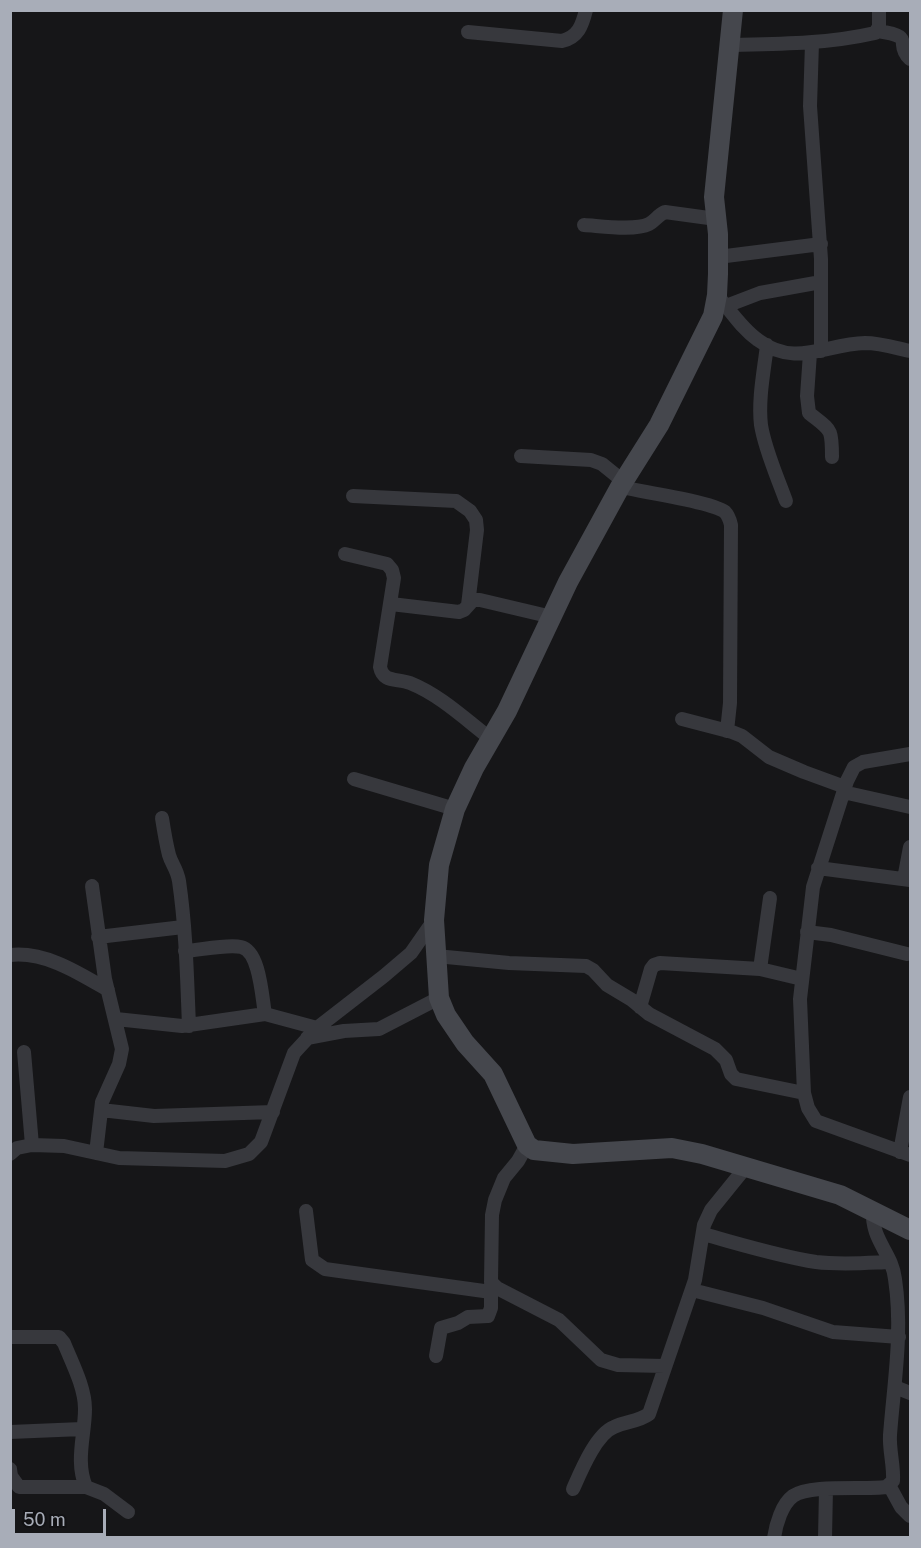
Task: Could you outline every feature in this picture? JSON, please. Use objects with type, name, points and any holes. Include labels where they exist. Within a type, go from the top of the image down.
[{"type":"street","points":[[468,32],[562,41],[571,39],[578,33],[583,25],[586,10]]},
{"type":"street","points":[[733,10],[714,197],[722,300],[741,324],[758,340],[781,352],[801,354],[850,344],[867,343],[910,351]]},
{"type":"street","points":[[878,31],[879,10]]},
{"type":"street","points":[[730,45],[812,43],[842,40],[878,31],[900,36],[903,39],[906,55],[910,59]]},
{"type":"street","points":[[812,43],[810,106],[821,244],[821,282],[815,352],[807,396],[809,413],[827,426],[832,435],[832,457]]},
{"type":"street","points":[[584,225],[637,227],[647,225],[659,214],[665,212],[716,219]]},
{"type":"street","points":[[718,257],[821,244]]},
{"type":"street","points":[[722,300],[821,282]]},
{"type":"street","points":[[722,300],[659,425],[621,484],[568,582],[532,661],[454,809],[439,865],[434,920],[439,998],[446,1015],[465,1043],[493,1074],[527,1144],[534,1150],[573,1154],[672,1148],[702,1154],[744,1168],[820,1188],[873,1210],[910,1230]]},
{"type":"street","points":[[767,345],[760,410],[761,426],[786,501]]},
{"type":"street","points":[[521,456],[591,460],[603,464],[621,484],[692,501],[725,512],[731,525],[730,703],[727,730]]},
{"type":"street","points":[[353,496],[456,501],[470,511],[476,520],[477,530],[468,605]]},
{"type":"street","points":[[345,554],[387,564],[392,570],[394,578],[380,667],[381,674],[385,678],[407,682],[424,690],[491,739]]},
{"type":"street","points":[[391,604],[459,612],[473,600],[480,600],[552,617]]},
{"type":"street","points":[[682,719],[742,736],[769,757],[844,789],[910,807]]},
{"type":"street","points":[[910,754],[862,762],[854,767],[844,789],[813,887],[800,999],[804,1093],[808,1108],[816,1121],[905,1154],[910,1097]]},
{"type":"street","points":[[354,779],[454,809]]},
{"type":"street","points":[[162,818],[169,854],[179,879],[189,1026]]},
{"type":"street","points":[[818,868],[907,879],[910,847]]},
{"type":"street","points":[[92,886],[98,937],[122,1049],[119,1064],[101,1110],[96,1153]]},
{"type":"street","points":[[760,969],[770,898]]},
{"type":"street","points":[[13,1149],[32,1145],[64,1146],[119,1158],[225,1161],[249,1154],[261,1142],[294,1053],[317,1028],[411,952],[434,920]]},
{"type":"street","points":[[98,937],[183,927]]},
{"type":"street","points":[[807,932],[831,935],[907,954]]},
{"type":"street","points":[[185,951],[240,947],[252,953],[256,963],[265,1014]]},
{"type":"street","points":[[10,955],[31,955],[66,966],[108,990]]},
{"type":"street","points":[[436,956],[509,963],[586,966],[607,985],[659,1020],[715,1049],[726,1060],[731,1074],[736,1079],[804,1093]]},
{"type":"street","points":[[640,1007],[654,965],[660,963],[760,969],[802,979]]},
{"type":"street","points":[[307,1038],[344,1031],[379,1029],[439,998]]},
{"type":"street","points":[[116,1019],[189,1026],[265,1014],[317,1028]]},
{"type":"street","points":[[24,1052],[32,1145]]},
{"type":"street","points":[[101,1110],[154,1116],[273,1112]]},
{"type":"street","points":[[436,1356],[441,1328],[468,1317],[488,1316],[491,1308],[492,1215],[495,1200],[504,1178],[518,1161],[527,1144]]},
{"type":"street","points":[[573,1489],[582,1468],[605,1432],[613,1427],[642,1420],[649,1414],[692,1290],[704,1225],[711,1210],[744,1168]]},
{"type":"street","points":[[774,1538],[776,1526],[787,1501],[794,1495],[803,1491],[826,1489],[878,1488],[889,1485],[893,1481],[890,1439],[902,1342],[895,1275],[874,1229],[873,1210]]},
{"type":"street","points":[[306,1211],[309,1251],[312,1260],[325,1269],[497,1288],[559,1320],[601,1360],[618,1365],[665,1366]]},
{"type":"street","points":[[703,1234],[816,1262],[845,1264],[890,1262]]},
{"type":"street","points":[[692,1290],[763,1308],[832,1332],[902,1342]]},
{"type":"street","points":[[10,1336],[59,1337],[64,1343],[82,1391],[85,1411],[80,1459],[82,1479],[86,1487]]},
{"type":"street","points":[[895,1387],[910,1392]]},
{"type":"street","points":[[10,1432],[82,1429]]},
{"type":"street","points":[[10,1469],[11,1476],[19,1487],[32,1489],[86,1487],[104,1494],[128,1512]]},
{"type":"street","points":[[889,1485],[901,1507],[910,1516]]},
{"type":"street","points":[[825,1538],[826,1489]]}]
